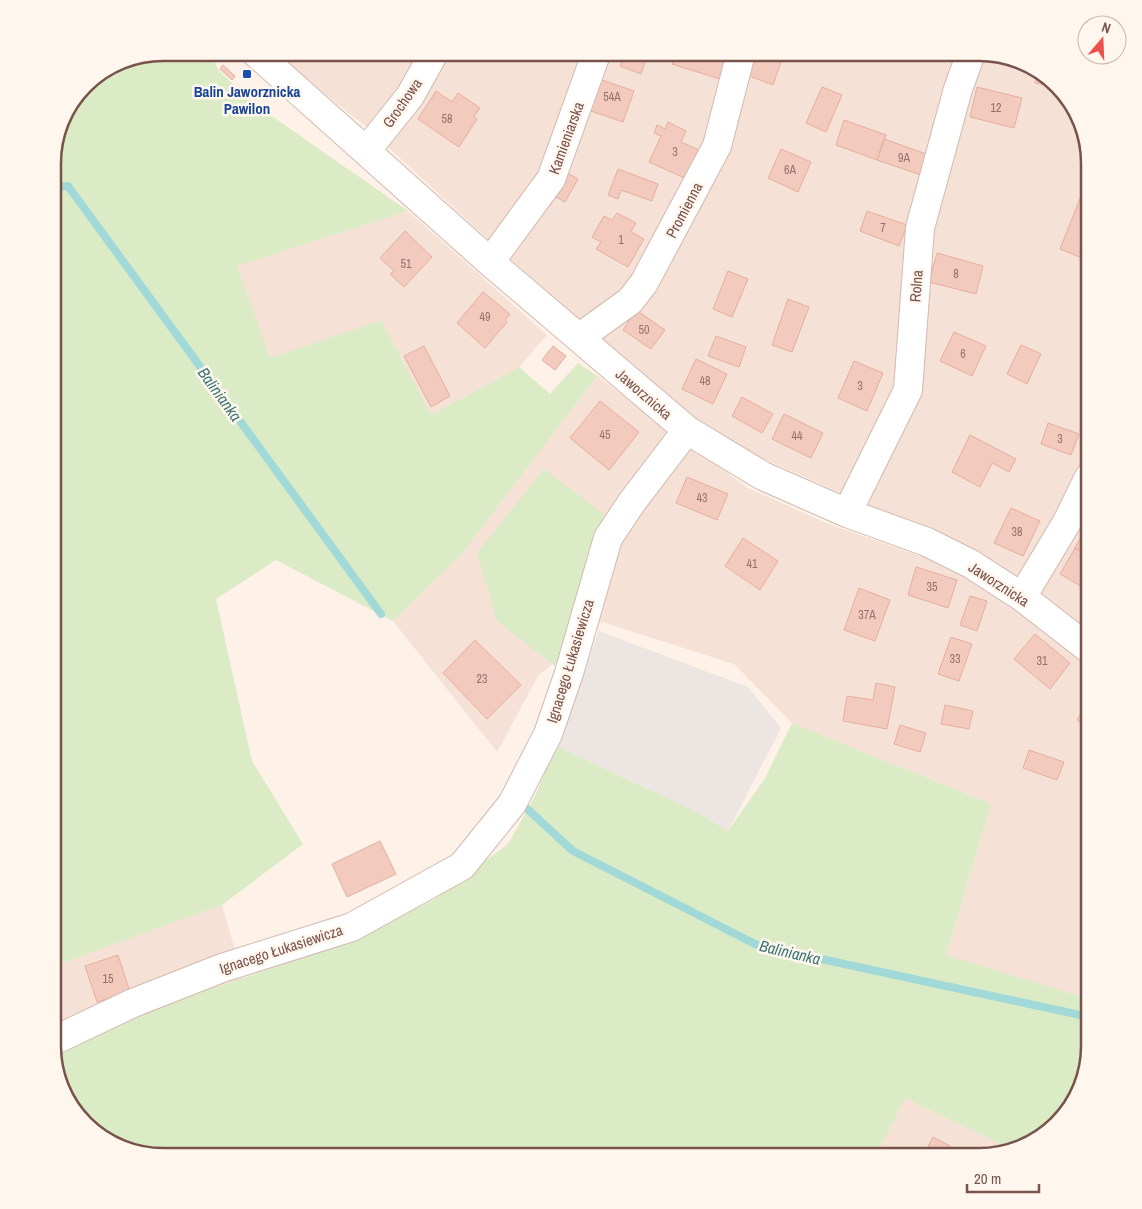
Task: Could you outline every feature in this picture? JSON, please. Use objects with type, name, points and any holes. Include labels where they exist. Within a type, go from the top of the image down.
[{"type":"street","name":"Jaworznicka","points":[[266,61],[490,262],[687,430],[763,476],[847,513],[927,542],[971,564],[1022,597],[1081,642]]},
{"type":"street","name":"Grochowa","points":[[366,151],[410,96],[430,61]]},
{"type":"street","name":"Kamieniarska","points":[[490,262],[551,179],[593,61]]},
{"type":"street","name":"Promienna","points":[[580,337],[630,301],[644,283],[718,146],[739,61]]},
{"type":"street","name":"Rolna","points":[[847,513],[908,390],[920,228],[958,89],[968,61]]},
{"type":"street","name":"Ignacego Łukasiewicza","points":[[61,1037],[133,1003],[222,968],[352,926],[462,866],[515,797],[548,734],[566,681],[608,538],[632,502],[687,430]]},
{"type":"street","points":[[1022,597],[1081,495]]},
{"type":"shaded area","points":[[284,61],[985,61],[1012,67],[1041,82],[1060,101],[1067,112],[1079,143],[1081,157],[1081,625],[1034,590],[936,535],[744,450],[689,418],[491,242],[364,125]]},
{"type":"shaded area","points":[[408,211],[547,335],[519,367],[431,415],[381,320],[270,358],[236,266]]},
{"type":"shaded area","points":[[597,376],[748,488],[831,525],[929,559],[1016,606],[1081,660],[1081,997],[946,956],[991,804],[792,723],[734,664],[602,622],[538,676],[497,752],[393,621],[461,555]]},
{"type":"shaded area","points":[[599,631],[748,687],[781,728],[728,831],[699,813],[556,746]]},
{"type":"shaded area","points":[[222,905],[243,978],[61,1043],[61,959],[62,963]]},
{"type":"shaded area","points":[[905,1098],[1002,1145],[985,1148],[880,1148]]},
{"type":"green space","points":[[214,61],[219,71],[256,105],[408,211],[237,266],[270,358],[381,320],[431,415],[519,367],[550,394],[578,363],[597,376],[461,555],[393,621],[276,560],[216,599],[252,761],[303,844],[222,905],[62,963],[62,150],[69,124],[82,101],[112,75],[130,67],[150,62]]},
{"type":"green space","points":[[544,469],[604,514],[555,666],[497,621],[477,553]]},
{"type":"green space","points":[[792,723],[991,804],[946,955],[1081,997],[1081,1052],[1073,1085],[1060,1108],[1035,1131],[1018,1140],[1002,1145],[905,1098],[880,1148],[157,1148],[124,1140],[101,1127],[78,1102],[69,1085],[63,1066],[61,1045],[138,1013],[306,957],[432,901],[508,844],[535,796],[556,746],[699,813],[728,831],[765,778]]},
{"type":"building","points":[[622,61],[645,61],[641,74],[620,66]]},
{"type":"building","points":[[673,61],[726,61],[720,79],[672,64]]},
{"type":"building","points":[[752,61],[781,61],[773,85],[747,75]]},
{"type":"building","points":[[223,65],[235,76],[232,80],[220,69]]},
{"type":"building","points":[[1036,78],[1044,85],[1035,83]]},
{"type":"building","points":[[599,79],[634,91],[623,122],[588,110]]},
{"type":"building","points":[[822,87],[842,95],[826,132],[806,123]]},
{"type":"building","points":[[977,87],[1022,98],[1014,128],[970,117]]},
{"type":"building","points":[[436,91],[452,102],[458,93],[480,108],[474,116],[477,119],[459,147],[418,119]]},
{"type":"building","points":[[844,120],[886,135],[877,160],[836,145]]},
{"type":"building","points":[[668,122],[686,131],[681,142],[699,150],[696,155],[699,157],[689,180],[649,162],[661,136],[654,133],[657,125],[665,129]]},
{"type":"building","points":[[884,139],[932,156],[924,176],[877,160]]},
{"type":"building","points":[[781,149],[811,162],[798,192],[768,178]]},
{"type":"building","points":[[618,169],[658,184],[652,201],[621,190],[618,199],[608,195]]},
{"type":"building","points":[[562,170],[578,179],[565,202],[549,193]]},
{"type":"building","points":[[1081,196],[1081,258],[1060,249]]},
{"type":"building","points":[[867,211],[907,225],[899,246],[860,231]]},
{"type":"building","points":[[617,213],[636,223],[631,232],[644,239],[628,267],[596,249],[601,242],[592,237],[604,216],[612,220]]},
{"type":"building","points":[[405,231],[432,257],[404,287],[390,274],[394,271],[380,258]]},
{"type":"building","points":[[937,253],[983,266],[976,294],[929,282]]},
{"type":"building","points":[[728,271],[748,279],[732,317],[713,309]]},
{"type":"building","points":[[483,292],[510,314],[505,320],[507,322],[485,348],[457,323]]},
{"type":"building","points":[[788,299],[809,307],[792,352],[772,345]]},
{"type":"building","points":[[636,310],[665,330],[651,349],[623,330]]},
{"type":"building","points":[[954,332],[986,346],[972,376],[940,361]]},
{"type":"building","points":[[716,336],[746,347],[739,367],[708,356]]},
{"type":"building","points":[[1021,345],[1041,354],[1027,384],[1007,374]]},
{"type":"building","points":[[424,346],[450,396],[431,407],[404,356]]},
{"type":"building","points":[[553,346],[566,356],[555,370],[542,360]]},
{"type":"building","points":[[696,359],[727,374],[713,404],[682,389]]},
{"type":"building","points":[[854,361],[883,373],[867,411],[838,398]]},
{"type":"building","points":[[742,397],[773,414],[762,433],[732,416]]},
{"type":"building","points":[[600,401],[639,432],[609,470],[570,438]]},
{"type":"building","points":[[784,414],[823,433],[811,458],[772,439]]},
{"type":"building","points":[[1048,423],[1079,434],[1071,455],[1041,444]]},
{"type":"building","points":[[970,435],[1016,459],[1009,472],[992,463],[980,487],[952,472]]},
{"type":"building","points":[[687,477],[728,494],[717,520],[676,503]]},
{"type":"building","points":[[1011,508],[1040,521],[1023,556],[994,543]]},
{"type":"building","points":[[1081,537],[1081,551],[1075,548]]},
{"type":"building","points":[[743,538],[778,561],[760,590],[725,566]]},
{"type":"building","points":[[1075,548],[1081,551],[1081,586],[1060,574]]},
{"type":"building","points":[[916,567],[957,580],[948,608],[908,595]]},
{"type":"building","points":[[859,588],[890,600],[875,641],[844,630]]},
{"type":"building","points":[[970,596],[987,601],[977,631],[960,625]]},
{"type":"building","points":[[1035,634],[1070,663],[1050,689],[1014,659]]},
{"type":"building","points":[[951,637],[972,644],[959,681],[938,674]]},
{"type":"building","points":[[475,640],[521,685],[487,719],[443,673]]},
{"type":"building","points":[[876,683],[895,687],[887,729],[843,721],[847,696],[873,700]]},
{"type":"building","points":[[945,705],[973,711],[969,729],[941,724]]},
{"type":"building","points":[[1081,714],[1081,723],[1077,720]]},
{"type":"building","points":[[900,725],[926,733],[920,752],[894,744]]},
{"type":"building","points":[[1029,750],[1064,762],[1057,780],[1023,768]]},
{"type":"building","points":[[380,841],[396,874],[347,897],[332,864]]},
{"type":"building","points":[[118,955],[130,992],[97,1002],[85,966]]},
{"type":"building","points":[[933,1137],[950,1146],[949,1148],[927,1148]]},
{"type":"waterway","name":"Balinianka","points":[[61,186],[68,186],[381,614]]},
{"type":"waterway","name":"Balinianka","points":[[524,806],[573,851],[757,945],[1081,1015]]},
{"type":"place","name":"Balin Jaworznicka Pawilon","points":[[247,74]]}]
